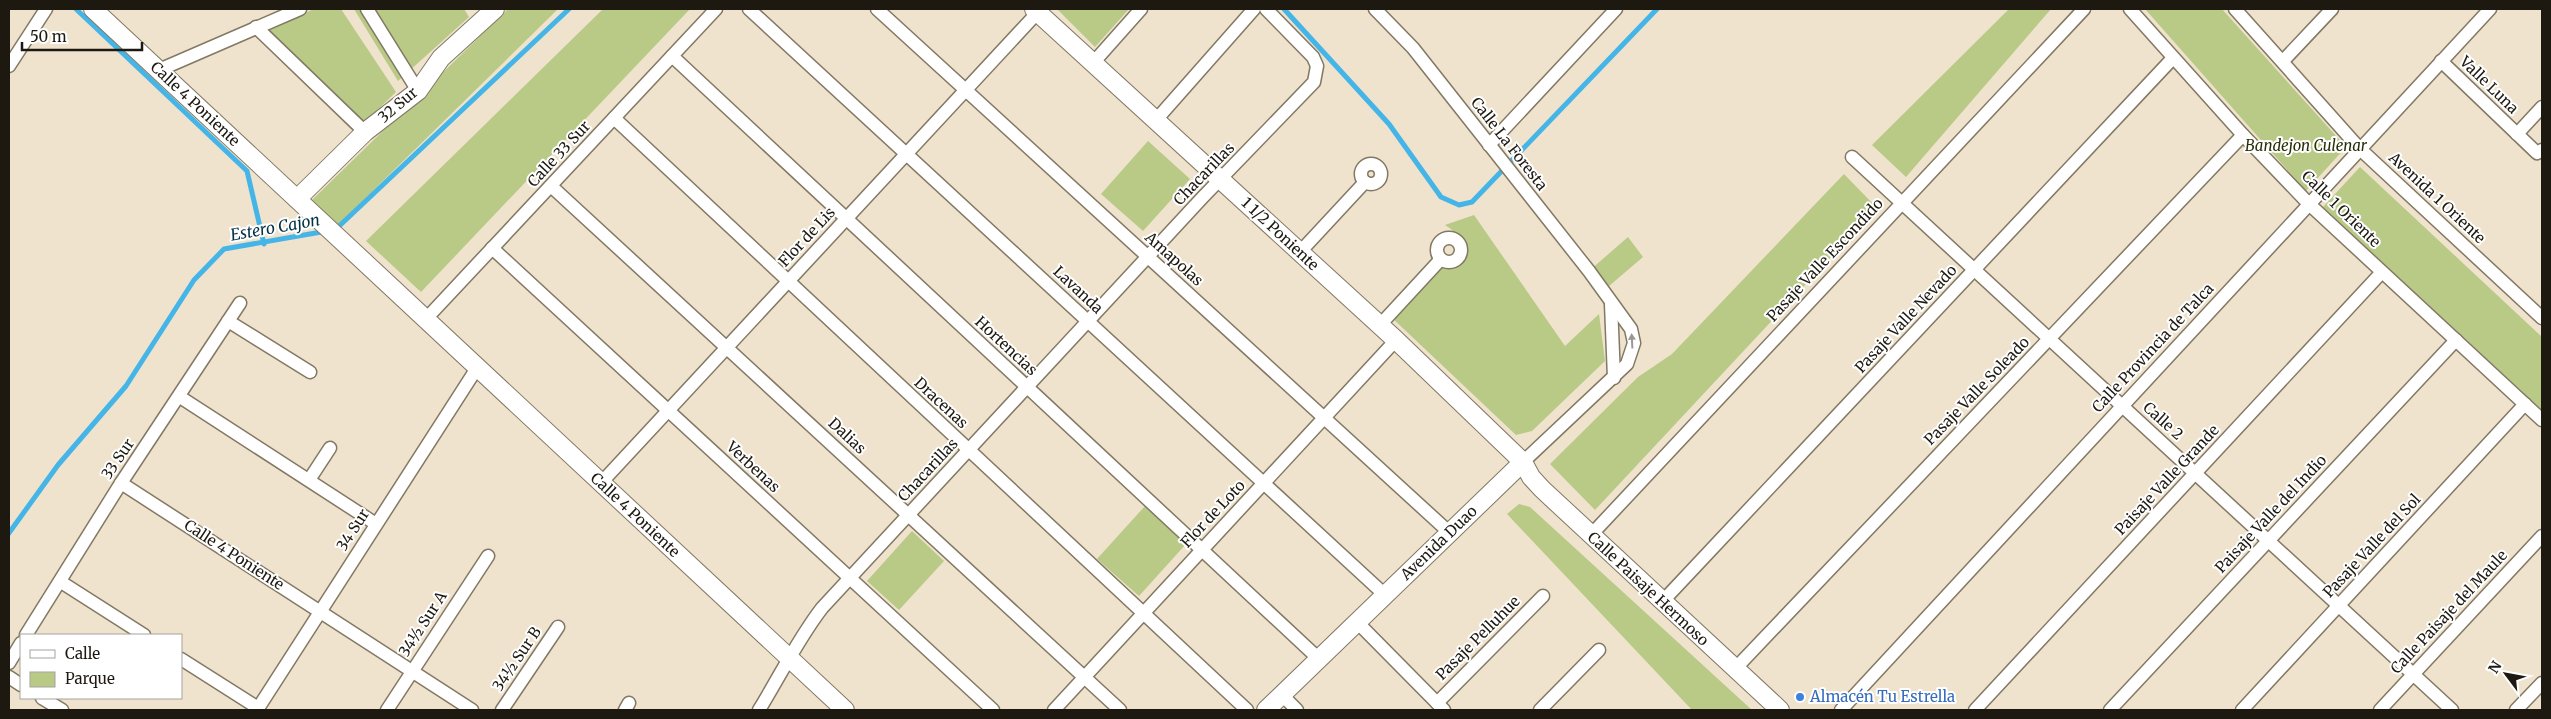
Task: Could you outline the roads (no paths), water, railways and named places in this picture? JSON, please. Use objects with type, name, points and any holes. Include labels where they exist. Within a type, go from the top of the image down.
[{"type":"street","points":[[9,66],[46,9]]},
{"type":"street","name":"Calle 4 Poniente","points":[[93,9],[845,710]]},
{"type":"street","points":[[159,70],[300,9]]},
{"type":"street","points":[[367,9],[418,91]]},
{"type":"street","name":"32 Sur","points":[[297,199],[366,132],[418,91],[441,58],[494,9]]},
{"type":"street","name":"Calle 33 Sur","points":[[425,320],[716,9]]},
{"type":"street","name":"Lavanda","points":[[749,9],[1385,595]]},
{"type":"street","name":"Amapolas","points":[[877,9],[1450,533]]},
{"type":"street","points":[[1094,63],[1141,9]]},
{"type":"street","points":[[1156,120],[1254,9]]},
{"type":"street","name":"Chacarillas","points":[[759,710],[790,659],[803,632],[849,578],[1314,82],[1317,66],[1313,57],[1266,9]]},
{"type":"street","name":"Calle La Foresta","points":[[1375,9],[1413,48],[1596,280],[1611,304],[1631,329],[1634,342],[1627,364],[1614,378]]},
{"type":"street","points":[[1489,145],[1616,9]]},
{"type":"street","name":"Pasaje Valle Escondido","points":[[1591,535],[1901,202],[2084,9]]},
{"type":"street","name":"Calle 1 Oriente","points":[[2130,9],[2243,135],[2309,204],[2542,420]]},
{"type":"street","name":"Avenida 1 Oriente","points":[[2236,9],[2360,149],[2542,318]]},
{"type":"street","points":[[2282,61],[2332,9]]},
{"type":"street","name":"Calle Provincia de Talca","points":[[1841,710],[2490,9]]},
{"type":"street","name":"Flor de Lis","points":[[601,483],[1036,11]]},
{"type":"street","name":"1 1/2 Poniente","points":[[1036,11],[1380,325],[1523,462]]},
{"type":"street","points":[[256,27],[366,132]]},
{"type":"street","name":"Hortencias","points":[[672,56],[1319,659]]},
{"type":"street","name":"Pasaje Valle Nevado","points":[[1662,602],[2173,58]]},
{"type":"street","name":"Valle Luna","points":[[2441,61],[2517,134],[2540,151]]},
{"type":"street","points":[[2517,134],[2542,107]]},
{"type":"street","name":"Dracenas","points":[[614,118],[1246,710]]},
{"type":"street","name":"Pasaje Valle Soleado","points":[[1734,670],[2243,135]]},
{"type":"street","name":"Calle 2","points":[[1852,157],[2122,407],[2197,473],[2338,607],[2452,710]]},
{"type":"street","points":[[1300,252],[1365,182]]},
{"type":"street","name":"Dalias","points":[[551,186],[1120,710]]},
{"type":"street","name":"Verbenas","points":[[492,248],[993,710]]},
{"type":"street","points":[[1380,325],[1441,259]]},
{"type":"street","name":"Paisaje Valle Grande","points":[[1975,710],[2382,272]]},
{"type":"street","name":"33 Sur","points":[[27,634],[61,582],[121,483],[180,397],[240,303]]},
{"type":"street","name":"Calle La Foresta","points":[[1611,304],[1614,378]]},
{"type":"street","points":[[228,321],[310,372]]},
{"type":"street","name":"Flor de Loto","points":[[1054,710],[1396,340]]},
{"type":"street","name":"Paisaje Valle del Indio","points":[[2110,710],[2456,340]]},
{"type":"street","name":"34 Sur","points":[[258,709],[477,368]]},
{"type":"street","name":"Avenida Duao","points":[[1266,710],[1523,462],[1614,378]]},
{"type":"street","points":[[180,397],[376,524]]},
{"type":"street","name":"Pasaje Valle del Sol","points":[[2242,710],[2525,404]]},
{"type":"street","points":[[309,480],[330,448]]},
{"type":"street","name":"Calle Paisaje Hermoso","points":[[1523,462],[1531,477],[1542,489],[1734,670],[1780,710]]},
{"type":"street","name":"Calle 4 Poniente","points":[[121,483],[472,710]]},
{"type":"street","name":"Calle Paisaje del Maule","points":[[2380,710],[2542,536]]},
{"type":"street","name":"34½ Sur A","points":[[386,710],[488,556]]},
{"type":"street","points":[[61,582],[142,634]]},
{"type":"street","name":"Pasaje Pelluhue","points":[[1440,707],[1542,596]]},
{"type":"street","points":[[1357,622],[1440,707]]},
{"type":"street","name":"34½ Sur B","points":[[502,710],[558,626]]},
{"type":"street","points":[[9,663],[20,645]]},
{"type":"street","points":[[1540,710],[1599,650]]},
{"type":"street","points":[[182,660],[258,709]]},
{"type":"street","points":[[9,677],[20,684]]},
{"type":"street","points":[[2516,710],[2542,683]]},
{"type":"street","points":[[1282,695],[1297,710]]},
{"type":"street","points":[[44,699],[62,710]]},
{"type":"waterway","points":[[76,9],[247,171],[264,244]]},
{"type":"waterway","name":"Estero Cajon","points":[[335,230],[569,9]]},
{"type":"waterway","points":[[1284,9],[1389,124],[1441,197],[1459,205],[1472,202],[1657,9]]},
{"type":"waterway","name":"Estero Cajon","points":[[9,533],[58,465],[126,386],[194,280],[224,249],[327,231]]},
{"type":"place","name":"Almacén Tu Estrella","points":[[1800,697]]},
{"type":"park label","name":"Bandejon Culenar","points":[[2306,146]]}]
